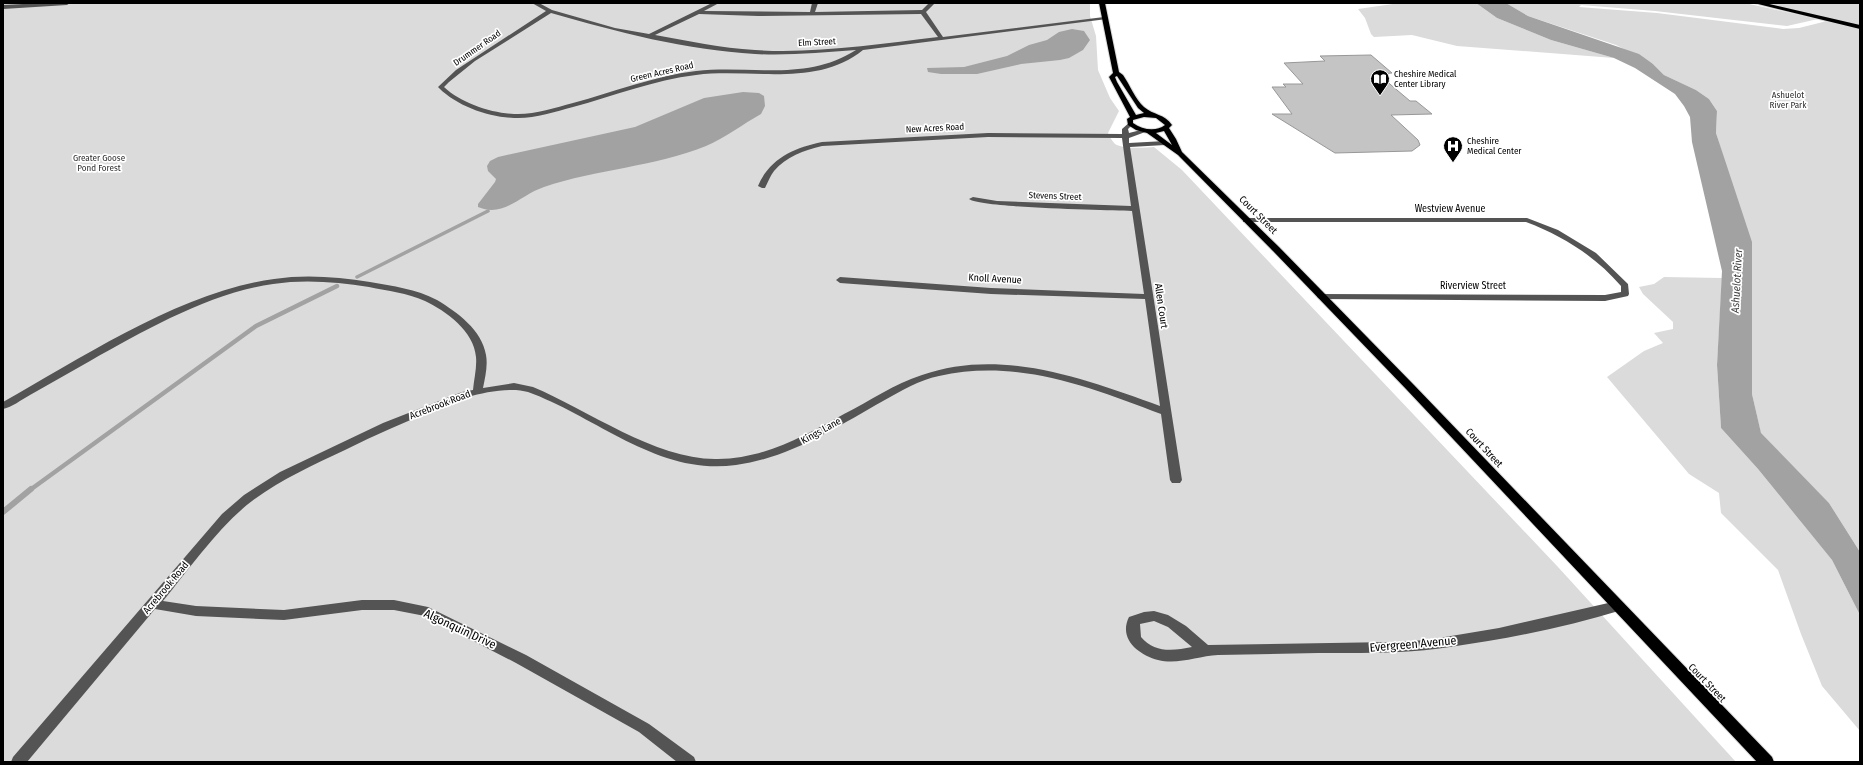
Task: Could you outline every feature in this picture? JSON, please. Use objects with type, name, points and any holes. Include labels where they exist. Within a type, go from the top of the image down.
[{"type":"highway","points":[[1757,3],[1860,27]]},
{"type":"main road","name":"Court Street","points":[[1102,3],[1116,73],[1121,76],[1140,107],[1150,115],[1167,121],[1169,125],[1166,129]]},
{"type":"main road","name":"Court Street","points":[[1116,73],[1112,77],[1120,95],[1129,107],[1133,117]]},
{"type":"main road","points":[[1130,124],[1129,122],[1133,117],[1150,115]]},
{"type":"main road","name":"Court Street","points":[[1130,124],[1147,131],[1180,154],[1246,220],[1410,387],[1767,762]]},
{"type":"main road","name":"Court Street","points":[[1147,131],[1166,129]]},
{"type":"main road","name":"Court Street","points":[[1166,129],[1173,139],[1180,154]]},
{"type":"street","points":[[3,7],[67,3]]},
{"type":"street","name":"Elm Street","points":[[535,3],[550,11],[614,29],[714,48],[756,52],[790,52],[863,48],[1104,19]]},
{"type":"street","points":[[649,36],[716,3]]},
{"type":"street","points":[[812,13],[815,3]]},
{"type":"street","points":[[698,12],[923,12],[932,3]]},
{"type":"street","name":"Drummer Road","points":[[466,102],[445,92],[441,87],[442,85],[472,62],[550,11]]},
{"type":"street","points":[[923,12],[940,38]]},
{"type":"street","name":"Green Acres Road","points":[[466,102],[508,116],[527,115],[551,111],[686,75],[716,72],[800,70],[822,67],[842,61],[863,48]]},
{"type":"street","name":"Allen Court","points":[[1130,124],[1125,129],[1126,140],[1176,480]]},
{"type":"street","points":[[1126,140],[1147,131]]},
{"type":"street","name":"New Acres Road","points":[[762,186],[765,177],[770,170],[791,154],[809,146],[822,144],[988,135],[1126,140]]},
{"type":"street","points":[[1126,140],[1165,143]]},
{"type":"street","name":"Stevens Street","points":[[973,199],[997,203],[1136,209]]},
{"type":"street","name":"Westview Avenue","points":[[1246,220],[1528,220],[1554,230],[1592,254],[1620,279],[1625,286],[1625,294]]},
{"type":"street","name":"Acrebrook Road","points":[[3,406],[155,323],[193,306],[259,284],[313,279],[361,283],[415,294],[435,302],[451,312],[474,338],[480,354],[478,391],[466,394],[387,426],[284,475],[248,498],[226,516],[18,762]]},
{"type":"street","name":"Knoll Avenue","points":[[840,280],[991,291],[1149,297]]},
{"type":"street","name":"Riverview Street","points":[[1321,296],[1605,298],[1625,294]]},
{"type":"street","name":"Kings Lane","points":[[478,391],[514,386],[529,389],[657,451],[688,461],[715,464],[777,452],[800,443],[904,386],[936,373],[961,368],[1009,368],[1058,375],[1075,379],[1166,412]]},
{"type":"street","name":"Algonquin Drive","points":[[152,604],[196,611],[284,615],[362,605],[394,605],[428,612],[521,659],[637,724],[690,762]]},
{"type":"street","name":"Evergreen Avenue","points":[[1206,651],[1169,621],[1156,616],[1143,615],[1134,621],[1131,630],[1133,638],[1142,647],[1153,653],[1178,655],[1206,651],[1386,648],[1426,645],[1549,625],[1617,606]]},
{"type":"green space","name":"Greater Goose Pond Forest","points":[[3,3],[1090,3],[1090,16],[1096,36],[1098,70],[1110,98],[1119,111],[1108,133],[1114,143],[1118,146],[1128,147],[1154,147],[1182,170],[1558,567],[1736,762],[3,762]]},
{"type":"green space","points":[[1400,3],[1476,3],[1497,18],[1551,40],[1614,58],[1457,46],[1412,35],[1374,37],[1371,34],[1365,18],[1358,9]]},
{"type":"green space","name":"Ashuelot River Park","points":[[1506,3],[1745,3],[1818,19],[1787,26],[1655,11],[1581,5],[1579,7],[1657,13],[1783,29],[1799,28],[1827,21],[1860,29],[1860,552],[1829,503],[1761,434],[1752,394],[1752,301],[1732,185],[1716,133],[1717,111],[1709,99],[1696,90],[1664,75],[1653,64],[1616,45],[1528,16]]},
{"type":"green space","points":[[1761,3],[1860,3],[1860,26]]},
{"type":"green space","points":[[1664,277],[1722,278],[1717,365],[1721,428],[1758,469],[1832,560],[1860,615],[1860,731],[1822,686],[1778,570],[1721,513],[1719,493],[1689,474],[1607,377],[1644,351],[1663,343],[1654,333],[1673,329],[1673,322],[1643,294],[1639,287],[1654,284]]},
{"type":"water","name":"Ashuelot River","points":[[1476,3],[1506,3],[1528,16],[1639,54],[1653,64],[1664,75],[1696,90],[1709,99],[1717,111],[1716,133],[1752,242],[1752,394],[1761,433],[1829,503],[1860,552],[1860,615],[1832,560],[1758,469],[1721,428],[1717,365],[1722,271],[1692,142],[1690,117],[1684,106],[1675,94],[1635,68],[1614,58],[1551,40],[1497,18]]},
{"type":"water","points":[[1072,29],[1084,31],[1090,40],[1083,50],[1069,58],[1021,64],[977,74],[941,74],[928,72],[927,68],[964,67],[1007,56],[1029,45],[1047,40],[1059,32]]},
{"type":"water","points":[[743,92],[759,93],[764,96],[765,106],[761,114],[706,146],[666,159],[584,176],[544,187],[504,208],[487,210],[478,207],[478,204],[496,179],[488,171],[487,166],[490,161],[498,157],[635,127],[704,98]]},
{"type":"building","points":[[1371,55],[1392,73],[1378,74],[1410,101],[1416,101],[1432,114],[1391,115],[1418,140],[1420,145],[1412,151],[1335,153],[1272,114],[1292,114],[1272,87],[1286,87],[1283,84],[1303,84],[1284,63],[1325,61],[1320,56]]},
{"type":"waterway","points":[[357,277],[488,211]]},
{"type":"waterway","points":[[30,490],[256,326],[337,286]]},
{"type":"waterway","points":[[3,512],[31,489]]},
{"type":"place","name":"Cheshire Medical Center Library","points":[[1380,96]]},
{"type":"place","name":"Cheshire Medical Center","points":[[1453,163]]}]
